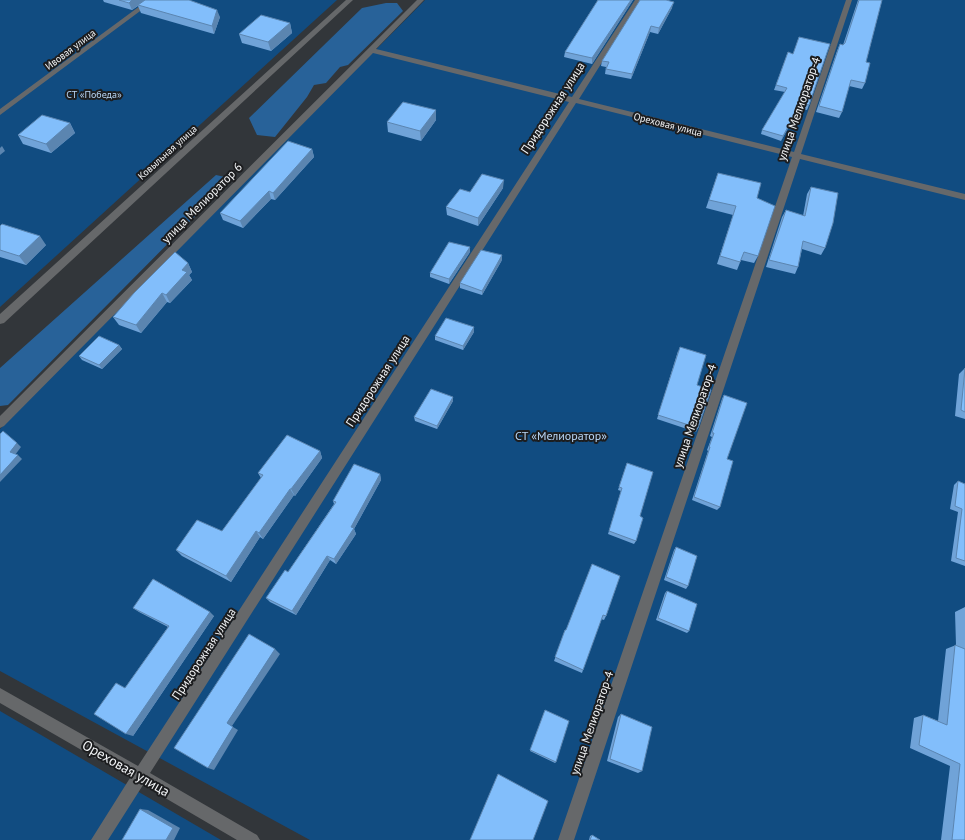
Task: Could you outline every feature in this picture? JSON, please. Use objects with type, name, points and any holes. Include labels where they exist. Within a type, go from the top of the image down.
[{"type":"street","name":"Ивовая улица","points":[[0,113],[152,0]]},
{"type":"street","name":"Ковыльная улица","points":[[0,320],[350,0]]},
{"type":"street","name":"улица Мелиоратор 6","points":[[0,423],[421,0]]},
{"type":"street","name":"Придорожная улица","points":[[99,840],[141,777],[638,0]]},
{"type":"street","name":"улица Мелиоратор-4","points":[[566,840],[849,0]]},
{"type":"street","name":"Ореховая улица","points":[[370,50],[965,198]]},
{"type":"street","name":"Ореховая улица","points":[[0,695],[252,840]]},
{"type":"green space","name":"СТ «Победа»","points":[[0,0],[337,0],[0,307]]},
{"type":"green space","name":"СТ «Мелиоратор»","points":[[425,0],[965,0],[965,840],[310,840],[0,671],[0,429]]},
{"type":"green space","points":[[0,711],[221,840],[0,840]]},
{"type":"shaded area","points":[[386,3],[397,3],[403,11],[348,65],[340,67],[326,83],[314,85],[307,97],[275,137],[257,135],[249,118],[362,8]]},
{"type":"shaded area","points":[[216,175],[225,177],[222,189],[8,405],[0,406],[0,368]]},
{"type":"building","points":[[119,0],[132,0],[129,3]]},
{"type":"building","points":[[145,0],[189,0],[217,10],[212,26],[138,5]]},
{"type":"building","points":[[598,0],[631,0],[592,58],[565,52]]},
{"type":"building","points":[[640,0],[666,0],[674,2],[659,28],[651,26],[632,74],[606,69],[609,62],[602,61]]},
{"type":"building","points":[[859,0],[882,0],[866,62],[870,63],[865,83],[851,80],[842,112],[819,106],[840,44],[843,45],[845,43]]},
{"type":"building","points":[[261,15],[290,23],[268,42],[239,34]]},
{"type":"building","points":[[799,37],[830,44],[809,105],[801,103],[783,136],[762,130],[787,88],[776,85],[788,52],[793,54]]},
{"type":"building","points":[[403,102],[436,110],[420,131],[387,122]]},
{"type":"building","points":[[42,115],[70,123],[46,144],[18,135]]},
{"type":"building","points":[[288,141],[312,149],[273,193],[269,191],[240,221],[220,213]]},
{"type":"building","points":[[718,173],[761,183],[757,198],[775,206],[758,256],[744,252],[740,262],[720,256],[736,206],[709,200]]},
{"type":"building","points":[[482,174],[504,180],[478,218],[446,207],[460,189],[470,192]]},
{"type":"building","points":[[811,187],[838,193],[833,223],[825,248],[803,241],[798,267],[769,260],[786,210],[805,216]]},
{"type":"building","points":[[2,224],[40,236],[19,256],[0,250],[0,226]]},
{"type":"building","points":[[449,242],[470,247],[449,279],[430,273]]},
{"type":"building","points":[[481,250],[502,255],[482,291],[460,283]]},
{"type":"building","points":[[175,252],[188,263],[182,270],[187,272],[166,295],[162,293],[136,325],[113,317],[134,293]]},
{"type":"building","points":[[446,318],[474,327],[463,346],[435,336]]},
{"type":"building","points":[[99,336],[119,345],[99,365],[79,356]]},
{"type":"building","points":[[680,347],[706,355],[697,385],[711,390],[698,428],[658,415]]},
{"type":"building","points":[[965,368],[965,412],[961,410]]},
{"type":"building","points":[[431,389],[453,397],[437,426],[414,417]]},
{"type":"building","points":[[724,395],[747,403],[727,459],[733,461],[720,507],[694,497],[710,447],[714,433],[712,433]]},
{"type":"building","points":[[3,431],[17,443],[10,452],[18,455],[0,475],[0,434]]},
{"type":"building","points":[[287,435],[320,451],[290,489],[259,533],[256,531],[226,576],[176,550],[197,520],[222,531],[263,475],[258,473]]},
{"type":"building","points":[[627,463],[653,472],[640,516],[643,518],[636,541],[609,531],[622,488],[619,487]]},
{"type":"building","points":[[354,464],[380,474],[351,527],[354,528],[334,559],[327,556],[292,611],[266,598],[285,570],[288,572],[336,502],[333,501]]},
{"type":"building","points":[[958,481],[965,484],[965,561],[956,558],[962,509],[955,506]]},
{"type":"building","points":[[676,547],[697,556],[688,586],[666,577]]},
{"type":"building","points":[[592,564],[620,576],[606,616],[603,615],[583,670],[555,657]]},
{"type":"building","points":[[153,579],[210,612],[126,734],[94,714],[116,683],[125,688],[169,626],[133,608]]},
{"type":"building","points":[[667,591],[697,604],[689,631],[658,618]]},
{"type":"building","points":[[249,634],[275,649],[227,723],[233,727],[208,768],[174,748]]},
{"type":"building","points":[[955,645],[965,649],[965,840],[952,840],[960,764],[919,745],[923,715],[947,725]]},
{"type":"building","points":[[545,710],[569,721],[556,762],[530,750]]},
{"type":"building","points":[[621,714],[652,727],[642,771],[610,759]]},
{"type":"building","points":[[498,774],[548,801],[533,840],[470,840]]},
{"type":"building","points":[[140,809],[173,828],[166,840],[122,840]]},
{"type":"building","points":[[592,835],[600,840],[590,840]]}]
